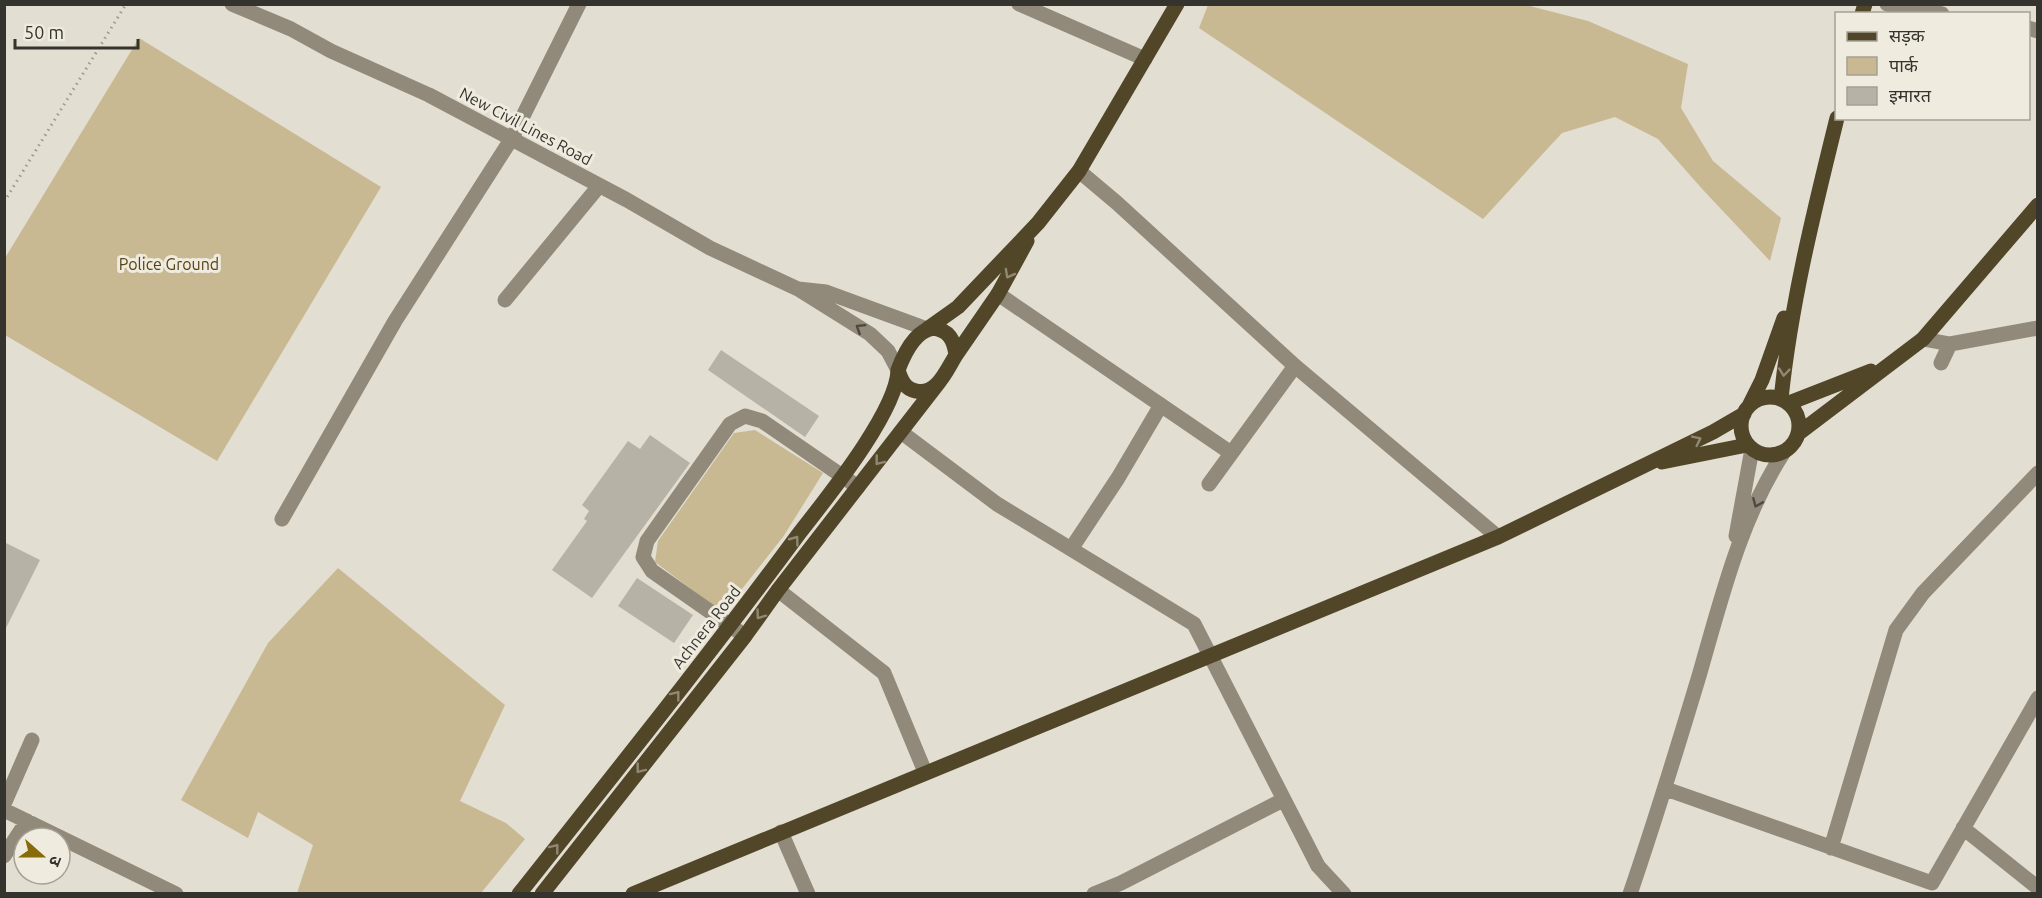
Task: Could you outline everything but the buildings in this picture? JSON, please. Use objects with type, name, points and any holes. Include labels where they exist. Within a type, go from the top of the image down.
[{"type":"main road","points":[[940,381],[930,390],[916,392],[905,385],[898,370],[917,336],[958,307],[1038,223],[1079,171],[1177,4]]},
{"type":"main road","points":[[1799,433],[1798,417],[1785,401],[1785,359],[1800,273],[1837,120]]},
{"type":"main road","points":[[1800,273],[1769,364],[1746,410],[1741,431],[1750,447],[1766,455],[1785,452],[1792,446],[1799,433],[1923,339],[2037,205]]},
{"type":"main road","points":[[542,894],[745,636],[940,381],[998,294],[1038,223]]},
{"type":"main road","points":[[927,329],[940,328],[951,336],[956,355]]},
{"type":"main road","points":[[633,894],[1498,537],[1713,432],[1764,397],[1785,401],[1888,364]]},
{"type":"main road","name":"Achnera Road","points":[[519,894],[731,626],[843,475],[887,409],[898,381],[898,370]]},
{"type":"main road","points":[[1648,464],[1750,447]]},
{"type":"street","name":"New Civil Lines Road","points":[[232,4],[291,29],[331,51],[429,95],[627,200],[710,248],[798,289]]},
{"type":"street","points":[[282,519],[395,321],[512,138],[579,4]]},
{"type":"street","points":[[1019,4],[1145,59]]},
{"type":"street","points":[[1887,4],[1931,12]]},
{"type":"street","points":[[1079,171],[1295,366],[1498,537]]},
{"type":"street","points":[[506,300],[599,186]]},
{"type":"street","points":[[798,289],[826,292],[927,329]]},
{"type":"street","points":[[798,289],[870,334],[888,351],[898,370]]},
{"type":"street","points":[[998,294],[1231,453]]},
{"type":"street","points":[[1923,339],[1950,344],[2037,328]]},
{"type":"street","points":[[1941,363],[1950,344]]},
{"type":"street","points":[[1209,484],[1295,366]]},
{"type":"street","points":[[1071,549],[1161,405]]},
{"type":"street","points":[[745,636],[652,571],[644,557],[647,541],[730,424],[745,416],[762,421],[858,487]]},
{"type":"street","points":[[901,432],[997,504],[1194,624],[1318,866],[1344,894]]},
{"type":"street","points":[[1728,574],[1750,447]]},
{"type":"street","points":[[1630,894],[1666,789],[1728,574],[1757,501],[1771,472],[1785,452]]},
{"type":"street","points":[[1831,848],[1896,630],[1923,593],[2037,473]]},
{"type":"street","points":[[778,590],[884,673],[925,772]]},
{"type":"street","points":[[1666,789],[1831,848],[1934,888],[1963,828],[2037,698]]},
{"type":"street","points":[[4,804],[32,740]]},
{"type":"street","points":[[1094,894],[1120,888],[1283,800]]},
{"type":"street","points":[[4,810],[176,894]]},
{"type":"street","points":[[4,856],[27,821]]},
{"type":"street","points":[[1963,828],[2037,888]]},
{"type":"street","points":[[781,832],[808,894]]},
{"type":"path","points":[[4,202],[126,4]]},
{"type":"green space","points":[[1208,5],[1526,5],[1588,21],[1688,64],[1681,108],[1713,161],[1781,218],[1770,261],[1658,139],[1615,117],[1562,133],[1483,219],[1199,28]]},
{"type":"green space","name":"Police Ground","points":[[139,38],[381,187],[217,461],[5,335],[5,258]]},
{"type":"green space","points":[[755,430],[823,473],[783,537],[723,613],[655,562],[658,541],[734,433]]},
{"type":"green space","points":[[338,568],[505,705],[460,801],[506,823],[525,839],[481,893],[297,893],[313,845],[258,812],[248,838],[181,800],[268,643]]}]
